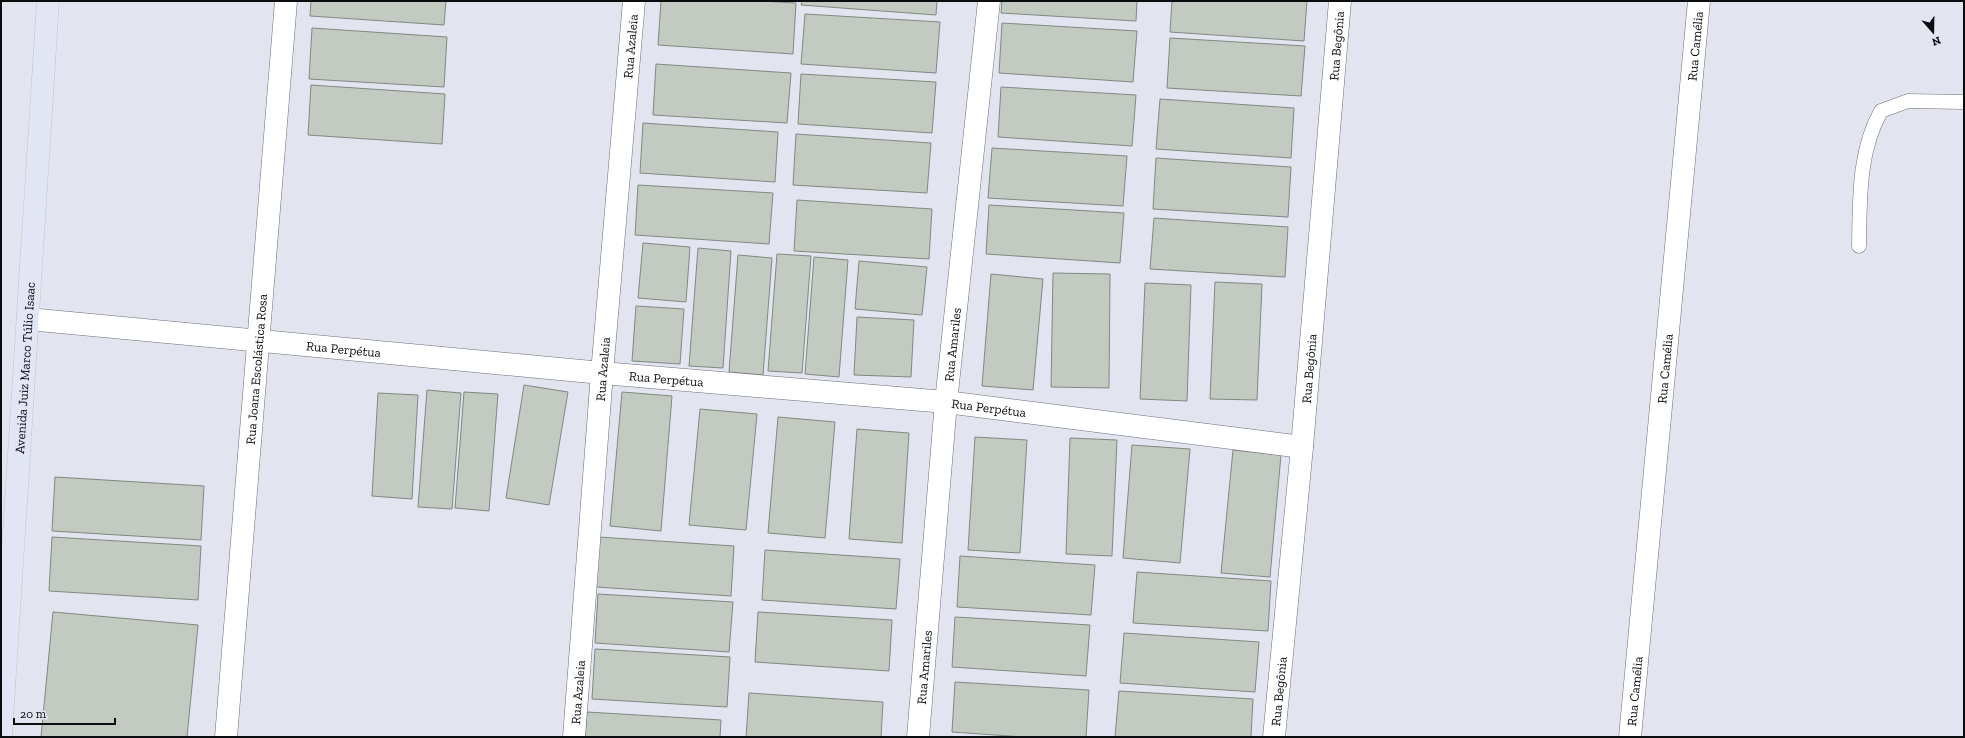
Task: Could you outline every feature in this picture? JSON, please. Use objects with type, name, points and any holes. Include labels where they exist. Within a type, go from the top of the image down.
[{"type":"main road","name":"Avenida Juiz Marco Túlio Isaac","points":[[1,735],[48,1]]},
{"type":"street","name":"Rua Joana Escolástica Rosa","points":[[226,737],[286,1]]},
{"type":"street","name":"Rua Azaleia","points":[[574,737],[602,373],[634,1]]},
{"type":"street","name":"Rua Amariles","points":[[918,737],[946,402],[988,1]]},
{"type":"street","name":"Rua Begônia","points":[[1274,737],[1302,447],[1340,1]]},
{"type":"street","name":"Rua Camélia","points":[[1630,737],[1699,1]]},
{"type":"street","name":"Rua Perpétua","points":[[28,319],[602,373],[946,402],[1302,447]]},
{"type":"lane","points":[[1859,246],[1861,177],[1871,129],[1881,111],[1908,102],[1964,102]]},
{"type":"building","points":[[311,1],[446,1],[444,25],[310,16]]},
{"type":"building","points":[[661,1],[760,1],[796,3],[793,54],[658,45]]},
{"type":"building","points":[[802,1],[937,1],[936,15],[801,5]]},
{"type":"building","points":[[1002,1],[1137,1],[1136,21],[1001,13]]},
{"type":"building","points":[[1172,1],[1307,1],[1304,41],[1170,32]]},
{"type":"building","points":[[805,14],[940,22],[936,73],[801,64]]},
{"type":"building","points":[[1002,23],[1137,31],[1133,82],[999,73]]},
{"type":"building","points":[[312,28],[447,37],[444,87],[309,79]]},
{"type":"building","points":[[1170,38],[1305,46],[1301,96],[1167,88]]},
{"type":"building","points":[[656,64],[791,73],[787,123],[653,115]]},
{"type":"building","points":[[801,74],[936,82],[932,133],[798,124]]},
{"type":"building","points":[[311,85],[445,94],[442,144],[308,135]]},
{"type":"building","points":[[1001,87],[1136,95],[1132,146],[998,137]]},
{"type":"building","points":[[1160,99],[1294,108],[1291,158],[1156,149]]},
{"type":"building","points":[[643,123],[778,132],[775,182],[640,173]]},
{"type":"building","points":[[796,134],[931,143],[927,193],[793,185]]},
{"type":"building","points":[[992,148],[1127,156],[1123,206],[988,198]]},
{"type":"building","points":[[1156,158],[1291,167],[1288,217],[1153,209]]},
{"type":"building","points":[[638,185],[773,193],[769,244],[635,235]]},
{"type":"building","points":[[797,200],[932,209],[929,259],[794,251]]},
{"type":"building","points":[[989,205],[1124,213],[1120,263],[986,254]]},
{"type":"building","points":[[1154,218],[1288,227],[1285,277],[1150,269]]},
{"type":"building","points":[[643,243],[690,247],[686,302],[638,298]]},
{"type":"building","points":[[698,248],[731,251],[723,368],[689,366]]},
{"type":"building","points":[[777,254],[811,256],[802,373],[768,371]]},
{"type":"building","points":[[738,255],[772,258],[763,375],[729,372]]},
{"type":"building","points":[[814,257],[848,260],[839,377],[805,374]]},
{"type":"building","points":[[859,261],[927,267],[922,315],[855,309]]},
{"type":"building","points":[[1053,273],[1110,274],[1109,388],[1051,387]]},
{"type":"building","points":[[991,274],[1043,279],[1033,390],[982,386]]},
{"type":"building","points":[[1215,282],[1262,284],[1257,400],[1210,399]]},
{"type":"building","points":[[1145,283],[1191,285],[1187,401],[1140,399]]},
{"type":"building","points":[[636,306],[684,309],[680,364],[632,361]]},
{"type":"building","points":[[857,317],[914,320],[911,377],[854,375]]},
{"type":"building","points":[[524,385],[568,392],[549,505],[506,498]]},
{"type":"building","points":[[427,390],[461,393],[452,509],[418,507]]},
{"type":"building","points":[[464,392],[498,394],[489,511],[455,508]]},
{"type":"building","points":[[622,392],[672,396],[661,531],[610,526]]},
{"type":"building","points":[[378,393],[418,395],[412,499],[372,496]]},
{"type":"building","points":[[700,409],[757,414],[746,530],[689,525]]},
{"type":"building","points":[[778,417],[835,422],[825,538],[768,533]]},
{"type":"building","points":[[857,429],[909,433],[902,543],[849,539]]},
{"type":"building","points":[[975,437],[1027,440],[1020,553],[968,550]]},
{"type":"building","points":[[1070,438],[1117,440],[1112,556],[1066,554]]},
{"type":"building","points":[[1132,445],[1190,449],[1180,563],[1123,558]]},
{"type":"building","points":[[1233,450],[1281,455],[1270,577],[1221,573]]},
{"type":"building","points":[[55,477],[204,486],[201,540],[52,531]]},
{"type":"building","points":[[52,537],[201,546],[198,600],[49,591]]},
{"type":"building","points":[[599,537],[734,546],[731,596],[596,587]]},
{"type":"building","points":[[765,550],[900,559],[896,609],[762,600]]},
{"type":"building","points":[[960,556],[1095,565],[1091,615],[957,607]]},
{"type":"building","points":[[1137,572],[1271,581],[1268,631],[1133,623]]},
{"type":"building","points":[[598,594],[733,602],[729,652],[595,643]]},
{"type":"building","points":[[53,612],[198,625],[187,737],[41,737]]},
{"type":"building","points":[[758,612],[892,620],[889,671],[755,662]]},
{"type":"building","points":[[955,617],[1090,625],[1086,676],[952,667]]},
{"type":"building","points":[[1124,633],[1259,642],[1255,692],[1120,683]]},
{"type":"building","points":[[595,649],[730,657],[727,707],[592,699]]},
{"type":"building","points":[[955,682],[1089,690],[1086,737],[1024,737],[952,732]]},
{"type":"building","points":[[1119,691],[1253,699],[1251,737],[1115,737]]},
{"type":"building","points":[[749,693],[883,702],[881,737],[746,737]]},
{"type":"building","points":[[587,712],[721,720],[720,737],[585,737]]}]
